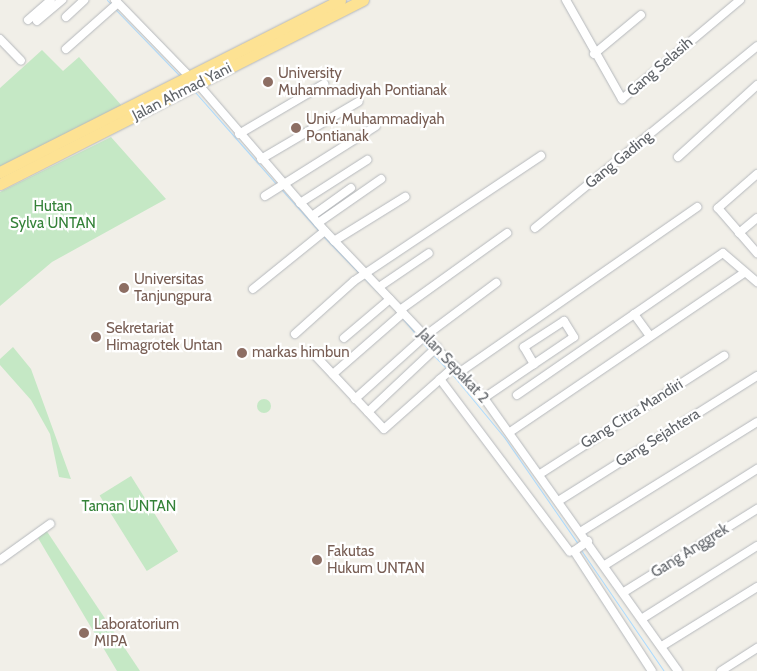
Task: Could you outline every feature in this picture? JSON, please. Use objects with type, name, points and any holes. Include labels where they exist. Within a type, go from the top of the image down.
[{"type":"highway","name":"Jalan Ahmad Yani","points":[[231,62],[340,0]]},
{"type":"highway","name":"Jalan Ahmad Yani","points":[[0,172],[363,0]]},
{"type":"highway","name":"Jalan Ahmad Yani","points":[[0,184],[189,82]]},
{"type":"street","points":[[28,20],[51,0]]},
{"type":"street","points":[[38,21],[62,0]]},
{"type":"street","points":[[66,17],[84,0]]},
{"type":"street","name":"Gang Selasih","points":[[566,0],[594,54],[625,99],[740,0]]},
{"type":"street","points":[[66,49],[116,3]]},
{"type":"street","name":"Jalan Sepakat 2","points":[[116,3],[239,134],[252,153],[261,159],[276,183],[312,216],[318,223],[322,233],[334,241],[363,278],[379,288],[388,301],[424,337],[434,352],[484,398],[560,500],[582,531],[586,542],[643,618],[678,671]]},
{"type":"street","points":[[594,54],[641,15]]},
{"type":"street","points":[[0,39],[21,61]]},
{"type":"street","name":"Gang Gading","points":[[534,228],[757,46]]},
{"type":"street","points":[[239,134],[324,84]]},
{"type":"street","points":[[678,156],[757,85]]},
{"type":"street","points":[[261,159],[358,102]]},
{"type":"street","points":[[265,196],[276,183],[376,126]]},
{"type":"street","points":[[295,334],[363,278],[541,156]]},
{"type":"street","points":[[300,203],[367,160]]},
{"type":"street","points":[[757,174],[718,208],[757,252]]},
{"type":"street","points":[[318,223],[381,179]]},
{"type":"street","points":[[312,216],[351,188]]},
{"type":"street","points":[[334,241],[405,197]]},
{"type":"street","points":[[312,352],[384,429],[440,379],[697,208]]},
{"type":"street","points":[[739,233],[757,218]]},
{"type":"street","points":[[253,289],[322,233]]},
{"type":"street","points":[[333,374],[400,314],[507,233]]},
{"type":"street","points":[[379,288],[429,253]]},
{"type":"street","points":[[517,395],[723,253],[744,273],[757,282]]},
{"type":"street","points":[[510,432],[744,273]]},
{"type":"street","points":[[355,399],[424,337],[496,283]]},
{"type":"street","points":[[344,338],[388,301]]},
{"type":"street","points":[[634,314],[650,336]]},
{"type":"street","points":[[484,398],[574,337],[564,321],[524,347],[534,364]]},
{"type":"street","points":[[368,412],[434,352]]},
{"type":"street","name":"Gang Citra Mandiri","points":[[540,474],[724,356]]},
{"type":"street","name":"Gang Sejahtera","points":[[560,500],[757,376]]},
{"type":"street","points":[[440,379],[573,551],[652,671]]},
{"type":"street","points":[[582,531],[757,422]]},
{"type":"street","points":[[604,565],[757,469]]},
{"type":"street","name":"Gang Anggrek","points":[[624,592],[757,509]]},
{"type":"street","points":[[0,560],[50,524]]},
{"type":"street","points":[[573,551],[586,542]]},
{"type":"street","points":[[643,618],[757,546]]},
{"type":"street","points":[[662,646],[757,587]]},
{"type":"street","points":[[721,671],[757,648]]},
{"type":"green space","points":[[42,50],[63,71],[79,57],[122,106],[0,168],[0,88]]},
{"type":"green space","name":"Hutan Sylva UNTAN","points":[[111,137],[166,199],[52,262],[0,306],[0,192]]},
{"type":"green space","points":[[13,347],[31,369],[71,479],[59,477],[50,434],[31,400],[0,365],[0,359]]},
{"type":"green space","points":[[261,399],[267,399],[271,406],[267,413],[261,413],[257,409],[257,403]]},
{"type":"green space","name":"Taman UNTAN","points":[[131,476],[178,551],[147,571],[100,496]]},
{"type":"green space","points":[[46,530],[140,671],[117,671],[38,538]]},
{"type":"waterway","points":[[107,0],[111,4]]},
{"type":"waterway","points":[[115,9],[179,75]]},
{"type":"waterway","points":[[195,92],[277,185]]},
{"type":"waterway","points":[[281,189],[319,231]]},
{"type":"waterway","points":[[323,236],[360,274]]},
{"type":"waterway","points":[[365,279],[378,292]]},
{"type":"waterway","points":[[403,319],[418,337]]},
{"type":"waterway","points":[[422,342],[429,350]]},
{"type":"waterway","points":[[433,355],[446,368]]},
{"type":"waterway","points":[[451,373],[504,437],[578,544]]},
{"type":"waterway","points":[[581,550],[664,671]]},
{"type":"place","name":"University Muhammadiyah Pontianak","points":[[268,82]]},
{"type":"place","name":"Univ. Muhammadiyah Pontianak","points":[[296,128]]},
{"type":"place","name":"Universitas Tanjungpura","points":[[124,288]]},
{"type":"place","name":"Sekretariat Himagrotek Untan","points":[[96,337]]},
{"type":"place","name":"markas himbun","points":[[242,353]]},
{"type":"place","name":"Fakutas Hukum UNTAN","points":[[317,560]]},
{"type":"place","name":"Laboratorium MIPA","points":[[84,633]]}]
